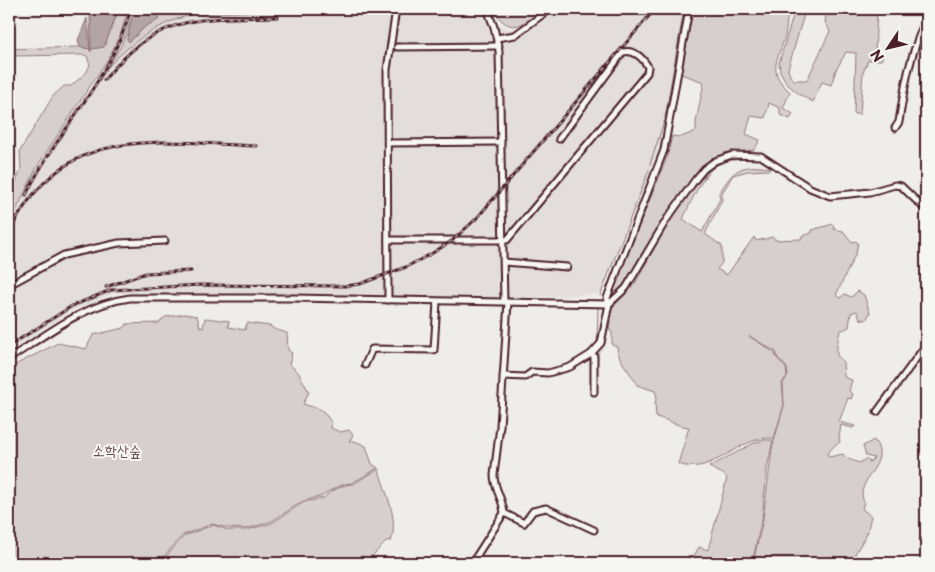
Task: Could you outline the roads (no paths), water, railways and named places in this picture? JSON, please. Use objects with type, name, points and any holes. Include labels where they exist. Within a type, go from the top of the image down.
[{"type":"street","points":[[388,300],[388,53],[396,9]]},
{"type":"street","points":[[472,563],[504,513],[503,504],[494,483],[503,376],[506,302],[498,46],[487,9]]},
{"type":"street","points":[[497,38],[515,35],[550,9]]},
{"type":"street","points":[[503,376],[525,377],[532,372],[548,373],[563,369],[595,350],[601,343],[609,304],[607,298],[668,138],[689,9]]},
{"type":"street","points":[[895,128],[900,122],[908,67],[916,39],[926,19]]},
{"type":"street","points":[[397,48],[498,46]]},
{"type":"street","points":[[388,240],[503,242],[512,235],[647,74],[649,71],[644,61],[634,53],[623,52],[559,139]]},
{"type":"street","points":[[388,143],[501,142]]},
{"type":"street","points":[[9,359],[99,304],[119,300],[196,297],[609,304],[626,288],[666,219],[704,169],[715,161],[732,155],[760,156],[810,188],[830,196],[870,192],[895,185],[901,186],[926,210]]},
{"type":"street","points":[[9,285],[64,255],[119,243],[165,241]]},
{"type":"street","points":[[504,262],[567,267]]},
{"type":"street","points":[[365,365],[372,350],[434,350],[437,302]]},
{"type":"street","points":[[877,412],[926,344]]},
{"type":"street","points":[[594,392],[595,350]]},
{"type":"street","points":[[504,513],[524,523],[533,511],[546,508],[594,530]]},
{"type":"waterway","points":[[90,9],[90,51]]},
{"type":"waterway","points":[[665,118],[684,9]]},
{"type":"waterway","points":[[650,164],[664,122]]},
{"type":"waterway","points":[[600,296],[649,170]]},
{"type":"waterway","points":[[597,345],[598,307]]},
{"type":"waterway","points":[[597,384],[598,349]]},
{"type":"railway","points":[[26,195],[39,171],[111,58],[131,9]]},
{"type":"railway","points":[[9,346],[72,306],[111,290],[200,285],[345,286],[360,284],[406,267],[431,254],[453,240],[477,218],[655,9]]},
{"type":"railway","points":[[104,80],[124,58],[143,42],[162,31],[202,20],[278,17]]},
{"type":"railway","points":[[9,233],[31,197],[56,172],[84,156],[114,146],[147,143],[182,142],[257,146]]},
{"type":"railway","points":[[106,287],[146,273],[191,271]]},
{"type":"park label","name":"소학산숲","points":[[117,451]]}]
